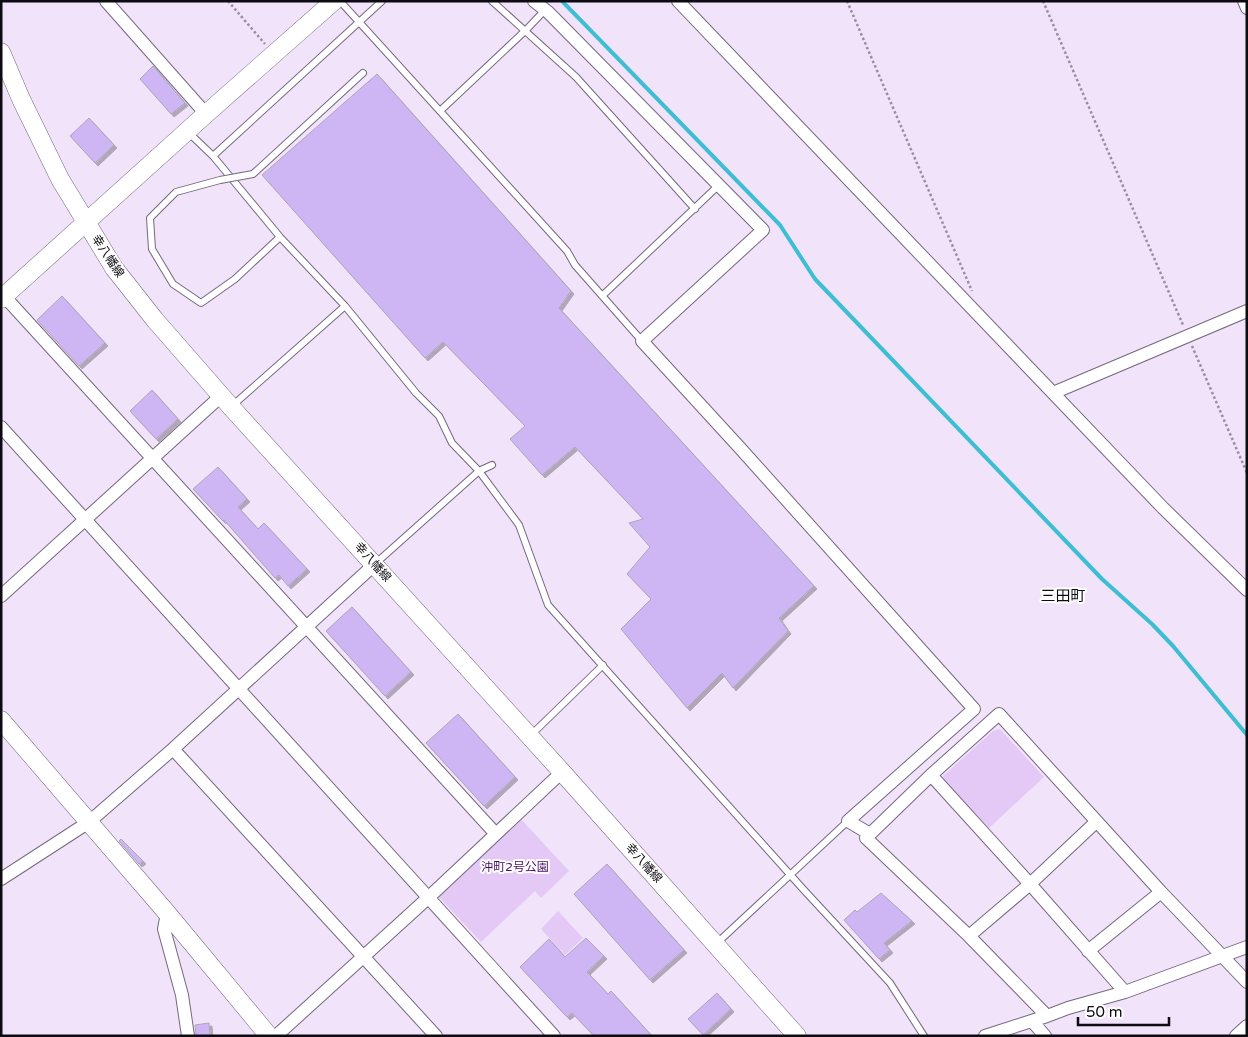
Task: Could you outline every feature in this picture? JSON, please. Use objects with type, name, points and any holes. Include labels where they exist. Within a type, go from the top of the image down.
[{"type":"street","points":[[106,1],[206,114]]},
{"type":"street","points":[[334,1],[3,298],[153,459],[495,834]]},
{"type":"street","points":[[534,1],[763,230],[642,341],[974,709],[848,821],[870,834]]},
{"type":"street","points":[[678,1],[1163,508],[1247,590]]},
{"type":"street","points":[[1244,1],[1247,8]]},
{"type":"street","name":"幸八幡線","points":[[1,52],[20,100],[60,179],[114,268],[155,320],[797,1036]]},
{"type":"street","points":[[1052,393],[1247,311]]},
{"type":"street","points":[[1,596],[153,459],[226,401]]},
{"type":"street","points":[[1,427],[554,1036]]},
{"type":"street","points":[[1,879],[89,822],[173,749],[375,564]]},
{"type":"street","points":[[1047,1016],[970,936],[866,838],[998,714],[1161,892],[1247,982]]},
{"type":"street","points":[[1,720],[167,912],[269,1036]]},
{"type":"street","points":[[173,749],[436,1036]]},
{"type":"street","points":[[276,1036],[428,898],[562,772]]},
{"type":"street","points":[[931,775],[1125,992]]},
{"type":"street","points":[[970,936],[1030,884],[1096,822]]},
{"type":"street","points":[[1088,951],[1161,892]]},
{"type":"street","points":[[167,912],[164,929],[182,995],[188,1036]]},
{"type":"street","points":[[985,1036],[1068,1008],[1125,992],[1247,947]]},
{"type":"street","points":[[1032,1021],[1045,1036]]},
{"type":"street","points":[[1236,1036],[1247,1026]]},
{"type":"lane","points":[[340,1],[567,251],[575,265],[642,341]]},
{"type":"lane","points":[[213,156],[382,1]]},
{"type":"lane","points":[[492,1],[576,77],[695,209]]},
{"type":"lane","points":[[440,112],[545,10]]},
{"type":"lane","points":[[280,237],[235,279],[201,303],[173,284],[152,249],[150,218],[176,192],[220,180],[252,174],[364,74]]},
{"type":"lane","points":[[187,131],[213,156],[280,237],[345,306],[416,393],[439,416],[452,443],[478,471],[519,525],[548,605],[890,983],[924,1036]]},
{"type":"lane","points":[[602,296],[719,185]]},
{"type":"lane","points":[[226,401],[345,306]]},
{"type":"lane","points":[[375,564],[478,471],[492,465]]},
{"type":"lane","points":[[530,736],[603,665]]},
{"type":"lane","points":[[716,944],[848,821]]},
{"type":"path","points":[[228,1],[275,54]]},
{"type":"path","points":[[847,1],[975,297]]},
{"type":"path","points":[[1043,1],[1247,473]]},
{"type":"green space","points":[[1000,729],[1044,777],[989,828],[945,782],[943,776],[993,731]]},
{"type":"green space","name":"沖町2号公園","points":[[520,818],[569,871],[541,898],[535,891],[481,942],[438,896]]},
{"type":"green space","points":[[558,911],[583,938],[565,955],[541,929]]},
{"type":"building","points":[[153,66],[185,103],[171,114],[140,79]]},
{"type":"building","points":[[377,74],[571,291],[559,308],[814,586],[779,618],[788,631],[733,688],[722,673],[687,708],[621,629],[651,599],[627,574],[650,547],[629,523],[643,519],[575,447],[542,475],[510,439],[525,426],[443,342],[425,358],[262,175]]},
{"type":"building","points":[[89,118],[114,145],[95,163],[70,136]]},
{"type":"building","points":[[62,296],[105,343],[79,366],[37,320]]},
{"type":"building","points":[[152,390],[178,419],[156,439],[130,411]]},
{"type":"building","points":[[218,467],[247,499],[238,507],[258,529],[264,523],[307,569],[288,586],[279,575],[275,578],[224,520],[193,489]]},
{"type":"building","points":[[352,607],[411,672],[385,696],[326,631]]},
{"type":"building","points":[[458,714],[515,777],[484,806],[426,743]]},
{"type":"building","points":[[121,839],[143,861],[139,864],[119,841]]},
{"type":"building","points":[[607,864],[684,950],[650,980],[574,894]]},
{"type":"building","points":[[881,893],[912,921],[884,943],[890,950],[879,959],[844,920],[855,910],[857,912]]},
{"type":"building","points":[[586,938],[604,956],[587,972],[608,994],[611,991],[652,1036],[594,1036],[572,1013],[567,1017],[520,967],[549,939],[565,957]]},
{"type":"building","points":[[717,993],[731,1009],[703,1035],[688,1019]]},
{"type":"building","points":[[209,1023],[210,1036],[196,1036],[195,1025]]},
{"type":"waterway","points":[[562,1],[780,225],[815,279],[1102,579],[1152,624],[1173,646],[1247,735]]},
{"type":"district","name":"三田町","points":[[1063,596]]}]
